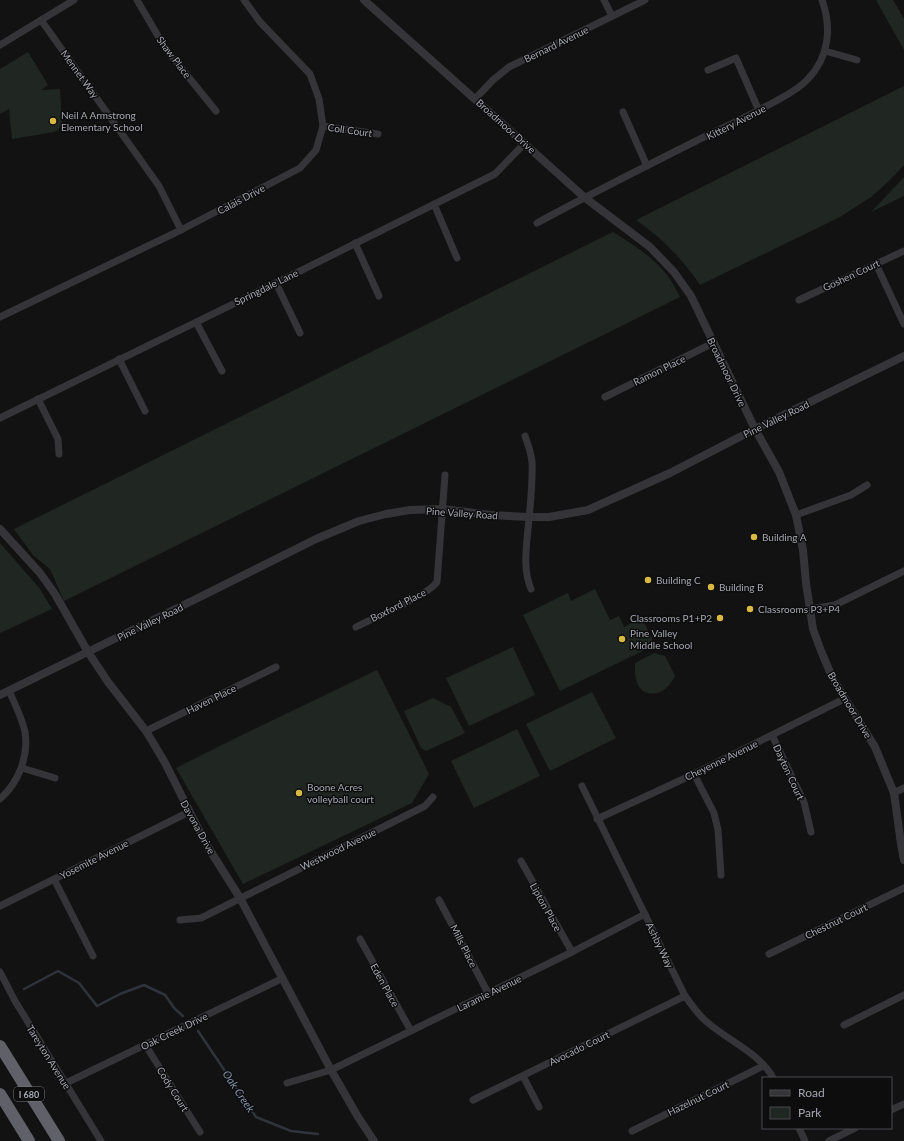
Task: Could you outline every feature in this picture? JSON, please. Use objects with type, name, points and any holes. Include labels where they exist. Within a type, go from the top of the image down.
[{"type":"highway","name":"I 680","points":[[0,1046],[59,1141]]},
{"type":"highway","name":"I 680","points":[[0,1094],[29,1141]]},
{"type":"street","points":[[0,45],[74,0]]},
{"type":"street","name":"Shaw Place","points":[[137,0],[165,48],[216,111]]},
{"type":"street","name":"Calais Drive","points":[[0,317],[181,230],[300,168],[316,150],[323,126],[319,99],[310,74],[260,22],[244,0]]},
{"type":"street","name":"Broadmoor Drive","points":[[364,0],[584,197],[650,247],[674,272],[691,296],[755,429],[779,472],[796,515],[803,550],[813,629],[833,679],[875,747],[894,793],[900,844],[904,860]]},
{"type":"street","points":[[604,0],[612,16]]},
{"type":"street","name":"Bernard Avenue","points":[[475,99],[493,80],[509,67],[645,0]]},
{"type":"street","name":"Kittery Avenue","points":[[537,223],[584,197],[759,111],[797,90],[808,79],[819,64],[825,51],[828,32],[826,11],[822,0]]},
{"type":"street","name":"Mennet Way","points":[[42,20],[159,186],[181,230]]},
{"type":"street","points":[[825,51],[857,60]]},
{"type":"street","points":[[708,70],[736,58],[759,111]]},
{"type":"street","points":[[623,112],[647,166]]},
{"type":"street","name":"Coll Court","points":[[323,126],[378,134]]},
{"type":"street","name":"Springdale Lane","points":[[0,418],[494,174],[524,144]]},
{"type":"street","points":[[434,204],[457,258]]},
{"type":"street","points":[[355,243],[379,296]]},
{"type":"street","name":"Goshen Court","points":[[799,300],[904,251]]},
{"type":"street","points":[[876,264],[904,324]]},
{"type":"street","points":[[276,283],[300,333]]},
{"type":"street","points":[[196,322],[222,371]]},
{"type":"street","name":"Ramon Place","points":[[605,397],[713,343]]},
{"type":"street","name":"Pine Valley Road","points":[[0,695],[316,539],[359,521],[410,510],[442,509],[491,515],[548,517],[588,510],[670,473],[755,429],[904,356]]},
{"type":"street","points":[[119,359],[145,411]]},
{"type":"street","points":[[38,399],[58,439],[60,454]]},
{"type":"street","points":[[525,436],[532,462],[525,561],[526,572],[531,589]]},
{"type":"street","name":"Boxford Place","points":[[356,627],[422,594],[433,587],[437,582],[445,475]]},
{"type":"street","points":[[796,515],[851,495],[867,484]]},
{"type":"street","name":"Davona Drive","points":[[0,529],[40,573],[55,594],[88,652],[108,682],[146,731],[164,761],[206,844],[240,898],[331,1070],[358,1117],[374,1141]]},
{"type":"street","points":[[810,609],[835,605],[904,572]]},
{"type":"street","name":"Haven Place","points":[[146,731],[276,667]]},
{"type":"street","points":[[0,799],[13,785],[22,768],[26,748],[25,732],[21,717],[9,691]]},
{"type":"street","name":"Cheyenne Avenue","points":[[597,819],[694,774],[844,699]]},
{"type":"street","name":"Dayton Court","points":[[772,735],[804,802],[811,832]]},
{"type":"street","points":[[22,768],[55,778]]},
{"type":"street","points":[[694,774],[714,814],[718,830],[720,875]]},
{"type":"street","name":"Ashby Way","points":[[582,786],[685,996],[706,1022],[746,1049],[764,1066],[772,1077]]},
{"type":"street","points":[[894,793],[904,788]]},
{"type":"street","name":"Westwood Avenue","points":[[180,920],[201,918],[426,806],[433,797]]},
{"type":"street","name":"Yosemite Avenue","points":[[0,906],[189,812]]},
{"type":"street","name":"Lipton Place","points":[[521,861],[572,952]]},
{"type":"street","points":[[54,879],[93,956]]},
{"type":"street","name":"Chestnut Court","points":[[769,954],[904,888]]},
{"type":"street","name":"Mills Place","points":[[439,900],[488,993]]},
{"type":"street","name":"Laramie Avenue","points":[[287,1083],[331,1070],[572,952],[645,914]]},
{"type":"street","name":"Eden Place","points":[[360,939],[411,1031]]},
{"type":"street","name":"Tareyton Avenue","points":[[0,972],[15,1001],[101,1141]]},
{"type":"street","name":"Oak Creek Drive","points":[[66,1083],[146,1046],[282,978]]},
{"type":"street","points":[[844,1025],[904,995]]},
{"type":"street","name":"Avocado Court","points":[[473,1100],[685,996]]},
{"type":"street","name":"Cody Court","points":[[146,1046],[200,1132]]},
{"type":"street","name":"Hazelnut Court","points":[[632,1131],[764,1066]]},
{"type":"street","points":[[523,1076],[539,1107]]},
{"type":"street","points":[[892,1110],[904,1104]]},
{"type":"street","points":[[799,1129],[805,1141]]},
{"type":"street","points":[[829,1141],[853,1129]]},
{"type":"green space","points":[[876,0],[893,0],[904,19],[904,50]]},
{"type":"green space","points":[[28,52],[48,85],[41,90],[60,89],[62,124],[58,130],[54,132],[12,139],[9,109],[0,114],[0,69]]},
{"type":"green space","points":[[904,86],[904,165],[871,197],[840,217],[700,285],[686,266],[671,250],[655,234],[636,220]]},
{"type":"green space","points":[[904,177],[904,196],[871,212],[874,209]]},
{"type":"green space","points":[[613,232],[650,257],[664,271],[680,297],[64,601],[50,569],[33,555],[14,529]]},
{"type":"green space","points":[[0,543],[40,589],[52,609],[0,633]]},
{"type":"green space","points":[[595,589],[610,620],[619,616],[624,627],[642,618],[655,645],[560,691],[523,615],[568,593],[571,601]]},
{"type":"green space","points":[[513,647],[535,695],[469,726],[446,678]]},
{"type":"green space","points":[[654,653],[665,656],[675,676],[664,690],[653,694],[644,691],[638,685],[635,663]]},
{"type":"green space","points":[[377,670],[429,774],[412,803],[243,884],[176,768]]},
{"type":"green space","points":[[592,692],[616,738],[550,771],[526,724]]},
{"type":"green space","points":[[433,698],[451,707],[465,733],[426,751],[421,748],[404,711]]},
{"type":"green space","points":[[517,729],[540,776],[474,808],[451,761]]},
{"type":"waterway","name":"Oak Creek","points":[[24,989],[58,971],[79,983],[97,1006],[120,994],[144,985],[165,995],[175,1009],[183,1016]]},
{"type":"waterway","name":"Oak Creek","points":[[198,1031],[256,1117],[291,1131],[318,1134]]},
{"type":"place","name":"Neil A Armstrong Elementary School","points":[[53,121]]},
{"type":"place","name":"Building A","points":[[754,537]]},
{"type":"place","name":"Building C","points":[[648,580]]},
{"type":"place","name":"Building B","points":[[711,587]]},
{"type":"place","name":"Classrooms P3+P4","points":[[750,609]]},
{"type":"place","name":"Classrooms P1+P2","points":[[720,618]]},
{"type":"place","name":"Pine Valley Middle School","points":[[622,639]]},
{"type":"place","name":"Boone Acres volleyball court","points":[[299,793]]}]
